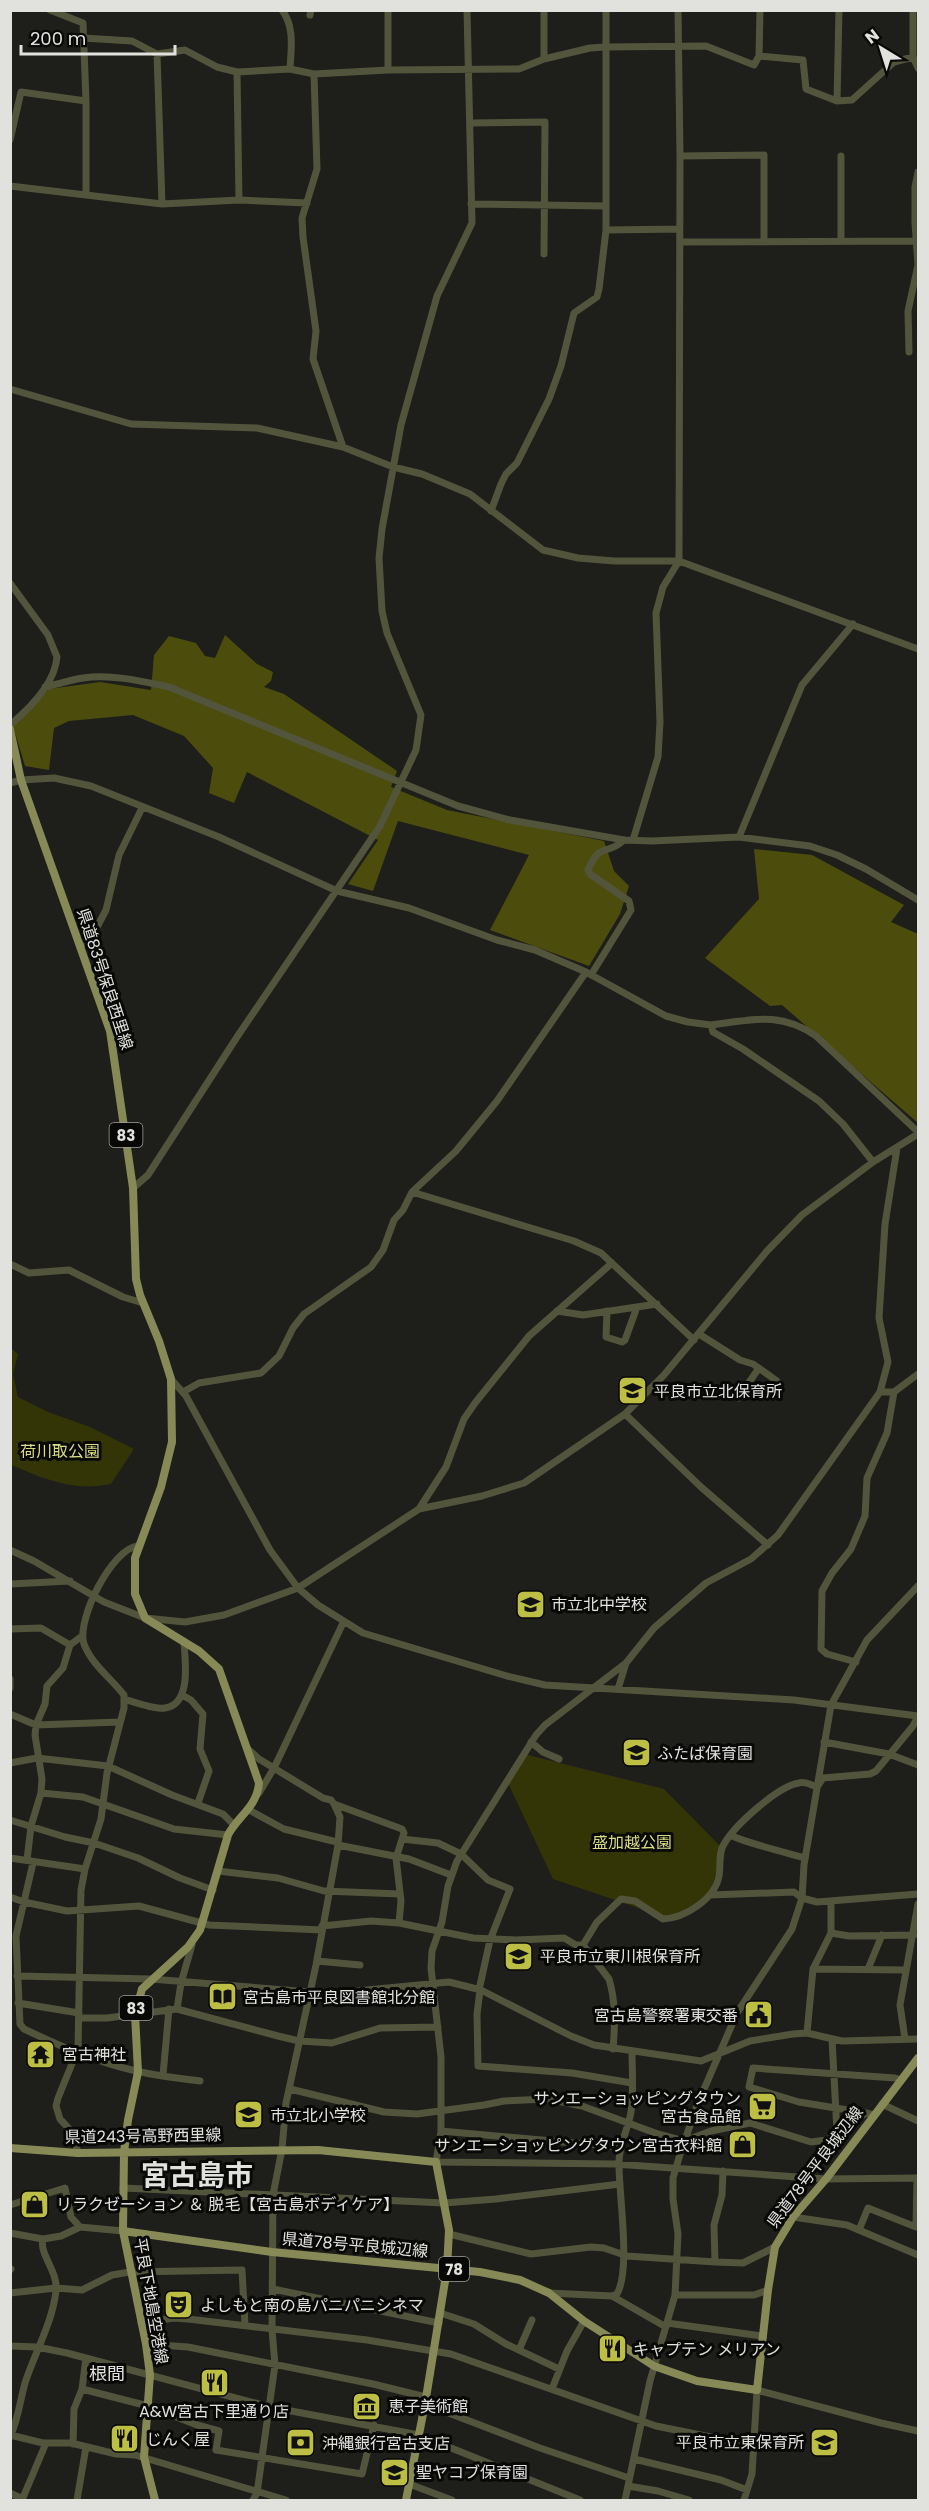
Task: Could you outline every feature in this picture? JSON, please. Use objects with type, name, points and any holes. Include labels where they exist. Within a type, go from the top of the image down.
[{"type":"main road","name":"県道83号保良西里線","points":[[10,727],[21,780],[110,1031],[133,1188],[136,1279],[143,1303],[165,1356],[171,1379],[173,1428],[169,1458],[161,1487],[138,1546],[133,1581],[138,1604],[145,1618]]},
{"type":"main road","points":[[145,1618],[199,1651],[219,1669],[249,1749],[259,1783],[257,1795]]},
{"type":"main road","name":"83","points":[[124,2152],[138,2072],[135,2014],[142,1989],[188,1947],[195,1937],[202,1924],[213,1890],[228,1835],[233,1824],[249,1810],[257,1795]]},
{"type":"main road","name":"県道78号平良城辺線","points":[[123,2231],[273,2252],[480,2271],[520,2280],[549,2293],[584,2321],[654,2366],[697,2381],[757,2390],[775,2247],[793,2217],[826,2179],[870,2114],[882,2104],[918,2058]]},
{"type":"main road","name":"県道243号高野西里線","points":[[10,2148],[78,2153],[318,2150],[436,2162]]},
{"type":"main road","points":[[123,2231],[124,2152]]},
{"type":"main road","points":[[406,2500],[435,2351],[447,2269],[448,2234],[436,2162]]},
{"type":"main road","name":"平良下地島空港線","points":[[123,2231],[150,2375],[144,2457],[155,2500]]},
{"type":"street","points":[[50,10],[83,23],[86,194]]},
{"type":"street","points":[[282,10],[287,17],[291,38],[290,69]]},
{"type":"street","points":[[388,10],[388,70]]},
{"type":"street","points":[[133,1188],[148,1175],[380,826],[416,750],[421,715],[387,633],[382,611],[379,558],[401,425],[437,296],[470,229],[471,123],[467,10]]},
{"type":"street","points":[[544,10],[544,58]]},
{"type":"street","points":[[491,511],[506,474],[517,464],[549,399],[561,366],[574,314],[597,297],[606,230],[606,10]]},
{"type":"street","points":[[633,840],[658,757],[660,722],[656,613],[663,587],[679,561],[678,10]]},
{"type":"street","points":[[83,38],[132,40],[157,54],[185,50],[217,68],[237,72],[290,69],[314,74],[388,70],[519,69],[544,58],[605,47],[706,46],[754,65],[759,56],[760,10]]},
{"type":"street","points":[[837,101],[839,10]]},
{"type":"street","points":[[913,10],[913,57],[918,68]]},
{"type":"street","points":[[157,54],[162,204]]},
{"type":"street","points":[[759,56],[803,60],[806,89],[837,101],[852,100],[894,62],[913,57]]},
{"type":"street","points":[[237,72],[239,200]]},
{"type":"street","points":[[314,74],[317,169],[302,218],[316,331],[313,359],[343,447]]},
{"type":"street","points":[[10,140],[21,92],[86,102]]},
{"type":"street","points":[[471,123],[545,122],[544,254]]},
{"type":"street","points":[[680,156],[764,155],[764,241]]},
{"type":"street","points":[[841,240],[842,156]]},
{"type":"street","points":[[909,352],[908,311],[918,265],[915,188],[918,172]]},
{"type":"street","points":[[10,186],[162,204],[239,200],[307,203]]},
{"type":"street","points":[[471,204],[605,206]]},
{"type":"street","points":[[606,230],[680,229]]},
{"type":"street","points":[[680,242],[917,241]]},
{"type":"street","points":[[10,389],[122,422],[257,428],[343,447],[393,467],[422,474],[470,494],[535,545],[562,556],[614,561],[679,561],[918,649]]},
{"type":"street","points":[[10,583],[38,619],[56,654],[57,662],[45,687],[32,706],[10,727]]},
{"type":"street","points":[[739,837],[802,685],[853,624]]},
{"type":"street","points":[[45,687],[84,678],[132,679],[169,687],[458,806],[510,820],[624,840],[739,837],[810,846],[837,855],[918,900]]},
{"type":"street","points":[[10,783],[54,778],[114,794],[142,808],[219,837],[337,891],[428,913],[497,940],[536,950],[589,974],[666,1016],[711,1025],[762,1018],[782,1019],[802,1026],[816,1036],[918,1133],[873,1162],[801,1215],[767,1251],[664,1375],[625,1414],[524,1483],[482,1496],[419,1509],[298,1588],[224,1615],[184,1622],[145,1618],[123,1611],[93,1596],[70,1581],[10,1550]]},
{"type":"street","points":[[80,947],[96,929],[106,910],[119,855],[142,808]]},
{"type":"street","points":[[183,1392],[199,1383],[261,1373],[279,1356],[293,1328],[304,1314],[363,1273],[379,1256],[394,1220],[403,1210],[412,1192],[456,1151],[497,1101],[589,974],[631,910],[629,901],[590,874],[588,870],[600,850],[616,848],[624,840]]},
{"type":"street","points":[[711,1025],[713,1032],[743,1049],[819,1101],[843,1124],[873,1162]]},
{"type":"street","points":[[860,2230],[868,2208],[916,2227],[918,2178],[826,2179],[619,2165],[436,2162],[441,2131],[441,2057],[431,1958],[445,1913],[451,1875],[461,1854],[531,1742],[545,1725],[626,1663],[654,1628],[706,1583],[751,1559],[778,1535],[880,1392],[888,1370],[879,1318],[885,1224],[897,1148]]},
{"type":"street","points":[[412,1192],[574,1241],[602,1253],[696,1337],[759,1368],[777,1381]]},
{"type":"street","points":[[419,1509],[446,1467],[464,1419],[475,1403],[529,1336],[612,1263]]},
{"type":"street","points":[[10,1264],[29,1273],[69,1270],[123,1297],[143,1303]]},
{"type":"street","points":[[557,1311],[578,1316],[657,1304]]},
{"type":"street","points":[[607,1311],[606,1337],[622,1342],[626,1340],[631,1329],[637,1307]]},
{"type":"street","points":[[738,1398],[759,1368]]},
{"type":"street","points":[[880,1392],[894,1392],[918,1374]]},
{"type":"street","points":[[171,1379],[183,1392],[244,1499],[270,1550],[298,1588],[343,1623],[382,1639],[545,1685],[831,1705],[918,1716],[913,1726],[870,1774],[823,1778],[817,1787]]},
{"type":"street","points":[[856,1662],[827,1654],[822,1649],[822,1591],[832,1573],[851,1549],[865,1516],[867,1478],[887,1433],[894,1392]]},
{"type":"street","points":[[625,1414],[701,1487],[768,1545]]},
{"type":"street","points":[[78,2153],[73,2133],[60,2119],[56,2106],[77,2054],[81,1976],[81,1890],[104,1803],[108,1766],[124,1700],[124,1695],[88,1651],[82,1636],[85,1617],[93,1596],[120,1556],[129,1548],[138,1546]]},
{"type":"street","points":[[10,1584],[70,1581]]},
{"type":"street","points":[[625,2500],[654,2366],[675,2295],[678,2234],[672,2194],[676,2168],[684,2141],[700,2098],[744,2001],[792,1929],[802,1898],[805,1858],[831,1705],[867,1640],[918,1587]]},
{"type":"street","points":[[257,1795],[274,1768],[343,1623]]},
{"type":"street","points":[[10,1629],[41,1628],[69,1645]]},
{"type":"street","points":[[82,1636],[69,1645],[63,1668],[47,1686],[45,1704],[36,1725],[37,1758],[42,1779],[41,1793],[31,1826],[30,1861],[16,1936],[20,2024],[24,2029],[77,2054],[138,2072],[200,2081]]},
{"type":"street","points":[[124,1700],[166,1708],[182,1695],[186,1683],[184,1642]]},
{"type":"street","points":[[618,1689],[626,1663]]},
{"type":"street","points":[[10,1679],[10,1688]]},
{"type":"street","points":[[182,1695],[191,1700],[203,1714],[200,1749],[209,1771],[198,1803]]},
{"type":"street","points":[[10,1714],[36,1725],[120,1722]]},
{"type":"street","points":[[531,1742],[543,1752],[559,1759]]},
{"type":"street","points":[[824,1742],[889,1755],[918,1766]]},
{"type":"street","points":[[249,1749],[274,1768],[322,1798],[331,1800],[340,1817],[338,1843],[317,1961],[290,2089],[273,2195],[272,2330],[275,2365],[255,2497]]},
{"type":"street","points":[[10,1763],[37,1758],[108,1766],[172,1795],[223,1814],[233,1824]]},
{"type":"street","points":[[583,1945],[597,1922],[616,1901],[621,1899],[635,1901],[659,1917],[671,1919],[681,1916],[710,1895],[719,1878],[722,1848],[730,1835],[754,1811],[800,1782],[817,1787]]},
{"type":"street","points":[[41,1793],[83,1797],[174,1829],[228,1835]]},
{"type":"street","points":[[334,1804],[398,1827],[404,1833],[396,1858],[400,1894],[399,1923]]},
{"type":"street","points":[[249,1810],[284,1829],[423,1863],[451,1875]]},
{"type":"street","points":[[10,1820],[65,1837],[94,1843],[138,1858],[180,1878],[213,1890]]},
{"type":"street","points":[[730,1835],[743,1841],[805,1858]]},
{"type":"street","points":[[402,1839],[438,1843],[461,1854],[488,1880],[510,1889],[490,1940],[479,1990],[477,2066],[572,2073],[632,2083]]},
{"type":"street","points":[[10,1858],[85,1869]]},
{"type":"street","points":[[218,1871],[278,1878],[328,1892],[400,1894]]},
{"type":"street","points":[[710,1895],[794,1892],[802,1898],[817,1902],[831,1902],[918,1894]]},
{"type":"street","points":[[10,1897],[67,1911],[139,1906],[202,1924],[261,1929],[322,1928],[371,1922],[399,1923],[490,1940],[564,1938],[576,1945],[583,1945]]},
{"type":"street","points":[[807,2033],[813,1969],[831,1933],[831,1902]]},
{"type":"street","points":[[905,2039],[900,2005],[918,1904]]},
{"type":"street","points":[[831,1933],[849,1936],[914,1935]]},
{"type":"street","points":[[868,1970],[882,1935]]},
{"type":"street","points":[[163,2075],[173,2009],[195,1937]]},
{"type":"street","points":[[583,1945],[609,1979],[611,1985],[615,2018],[613,2049]]},
{"type":"street","points":[[317,1961],[360,1965]]},
{"type":"street","points":[[813,1969],[906,1970]]},
{"type":"street","points":[[17,1976],[151,1979],[310,1992],[368,1990],[449,1982],[479,1990],[571,2036],[594,2045],[668,2054],[701,2061],[750,2041],[807,2033],[842,2042],[918,2040]]},
{"type":"street","points":[[18,2003],[80,2016],[106,2018],[173,2009],[299,2041],[332,2043],[380,2028],[438,2027]]},
{"type":"street","points":[[832,2039],[837,2132]]},
{"type":"street","points":[[612,2296],[617,2294],[622,2285],[624,2255],[619,2165],[620,2147],[628,2124],[632,2051]]},
{"type":"street","points":[[870,2114],[799,2103],[749,2087],[753,2068],[900,2080]]},
{"type":"street","points":[[290,2089],[384,2112],[417,2114],[504,2101],[547,2099],[582,2106],[628,2124],[684,2141],[711,2131],[750,2123],[811,2142],[827,2140],[870,2114]]},
{"type":"street","points":[[882,2104],[918,2120]]},
{"type":"street","points":[[441,2131],[620,2147]]},
{"type":"street","points":[[715,2262],[714,2217],[722,2195],[723,2171]]},
{"type":"street","points":[[123,2188],[444,2203],[620,2184]]},
{"type":"street","points":[[10,2205],[65,2188],[71,2217],[80,2227]]},
{"type":"street","points":[[793,2217],[827,2221],[860,2230],[918,2255]]},
{"type":"street","points":[[10,2233],[43,2239],[62,2236],[80,2227],[123,2231]]},
{"type":"street","points":[[448,2234],[531,2254],[591,2247],[604,2248],[624,2255],[715,2262],[743,2263],[775,2247]]},
{"type":"street","points":[[43,2239],[44,2254],[50,2263],[56,2288],[52,2312],[25,2383],[11,2436],[144,2457],[255,2497],[286,2500]]},
{"type":"street","points":[[10,2293],[56,2288],[82,2290],[112,2275],[130,2272],[242,2270],[245,2325]]},
{"type":"street","points":[[273,2289],[439,2323]]},
{"type":"street","points":[[675,2295],[754,2295],[768,2290]]},
{"type":"street","points":[[549,2293],[612,2296],[666,2325],[762,2336]]},
{"type":"street","points":[[440,2313],[474,2324],[519,2350],[559,2369]]},
{"type":"street","points":[[141,2324],[174,2318],[367,2340],[435,2351],[465,2358],[642,2421],[755,2446]]},
{"type":"street","points":[[519,2350],[532,2320]]},
{"type":"street","points":[[552,2389],[559,2369],[584,2321]]},
{"type":"street","points":[[146,2344],[189,2347],[426,2400],[628,2482],[688,2500]]},
{"type":"street","points":[[10,2346],[39,2347],[270,2407],[419,2435],[567,2498],[580,2500]]},
{"type":"street","points":[[73,2444],[74,2409],[82,2390],[86,2358]]},
{"type":"street","points":[[82,2390],[148,2406],[196,2425],[219,2431],[216,2450],[362,2474],[374,2425]]},
{"type":"street","points":[[744,2500],[755,2446],[757,2390],[918,2431]]},
{"type":"street","points":[[10,2493],[22,2500],[46,2443]]},
{"type":"street","points":[[77,2500],[86,2447]]},
{"type":"street","points":[[634,2459],[721,2480],[747,2490]]},
{"type":"street","points":[[409,2484],[452,2500]]},
{"type":"green space","name":"荷川取公園","points":[[11,1348],[18,1354],[13,1374],[18,1397],[48,1412],[90,1427],[134,1449],[111,1484],[84,1486],[60,1483],[11,1465]]},
{"type":"green space","name":"盛加越公園","points":[[524,1754],[664,1789],[722,1848],[710,1895],[671,1919],[553,1879],[508,1783]]},
{"type":"shaded area","points":[[225,635],[257,664],[273,672],[271,681],[264,687],[284,694],[397,771],[391,787],[447,810],[604,841],[614,871],[629,886],[620,914],[589,966],[490,930],[529,855],[398,821],[373,891],[348,884],[378,840],[247,772],[234,803],[209,793],[213,768],[184,736],[133,715],[69,721],[54,728],[49,770],[25,766],[13,726],[49,689],[100,682],[151,690],[154,655],[169,636],[196,643],[205,656],[215,658]]},
{"type":"shaded area","points":[[754,849],[812,855],[904,905],[891,922],[918,934],[918,1123],[782,1005],[770,1006],[705,958],[759,899]]},
{"type":"place","name":"平良市立北保育所","points":[[633,1391]]},
{"type":"place","name":"市立北中学校","points":[[530,1604]]},
{"type":"place","name":"ふたば保育園","points":[[636,1753]]},
{"type":"place","name":"平良市立東川根保育所","points":[[519,1956]]},
{"type":"place","name":"宮古島市平良図書館北分館","points":[[222,1997]]},
{"type":"place","name":"宮古島警察署東交番","points":[[759,2015]]},
{"type":"place","name":"宮古神社","points":[[41,2054]]},
{"type":"place","name":"サンエーショッピングタウン 宮古食品館","points":[[762,2107]]},
{"type":"place","name":"市立北小学校","points":[[249,2115]]},
{"type":"place","name":"サンエーショッピングタウン宮古衣料館","points":[[743,2145]]},
{"type":"place","name":"リラクゼーション ＆ 脱毛【宮古島ボディケア】","points":[[35,2204]]},
{"type":"place","name":"よしもと南の島パニパニシネマ","points":[[179,2305]]},
{"type":"place","name":"キャプテン メリアン","points":[[612,2349]]},
{"type":"place","name":"A&W宮古下里通り店","points":[[214,2383]]},
{"type":"place","name":"恵子美術館","points":[[367,2406]]},
{"type":"place","name":"じんく屋","points":[[125,2439]]},
{"type":"place","name":"平良市立東保育所","points":[[825,2442]]},
{"type":"place","name":"沖縄銀行宮古支店","points":[[301,2443]]},
{"type":"place","name":"聖ヤコブ保育園","points":[[395,2472]]},
{"type":"district","name":"宮古島市","points":[[197,2175]]},
{"type":"district","name":"根間","points":[[107,2373]]}]
